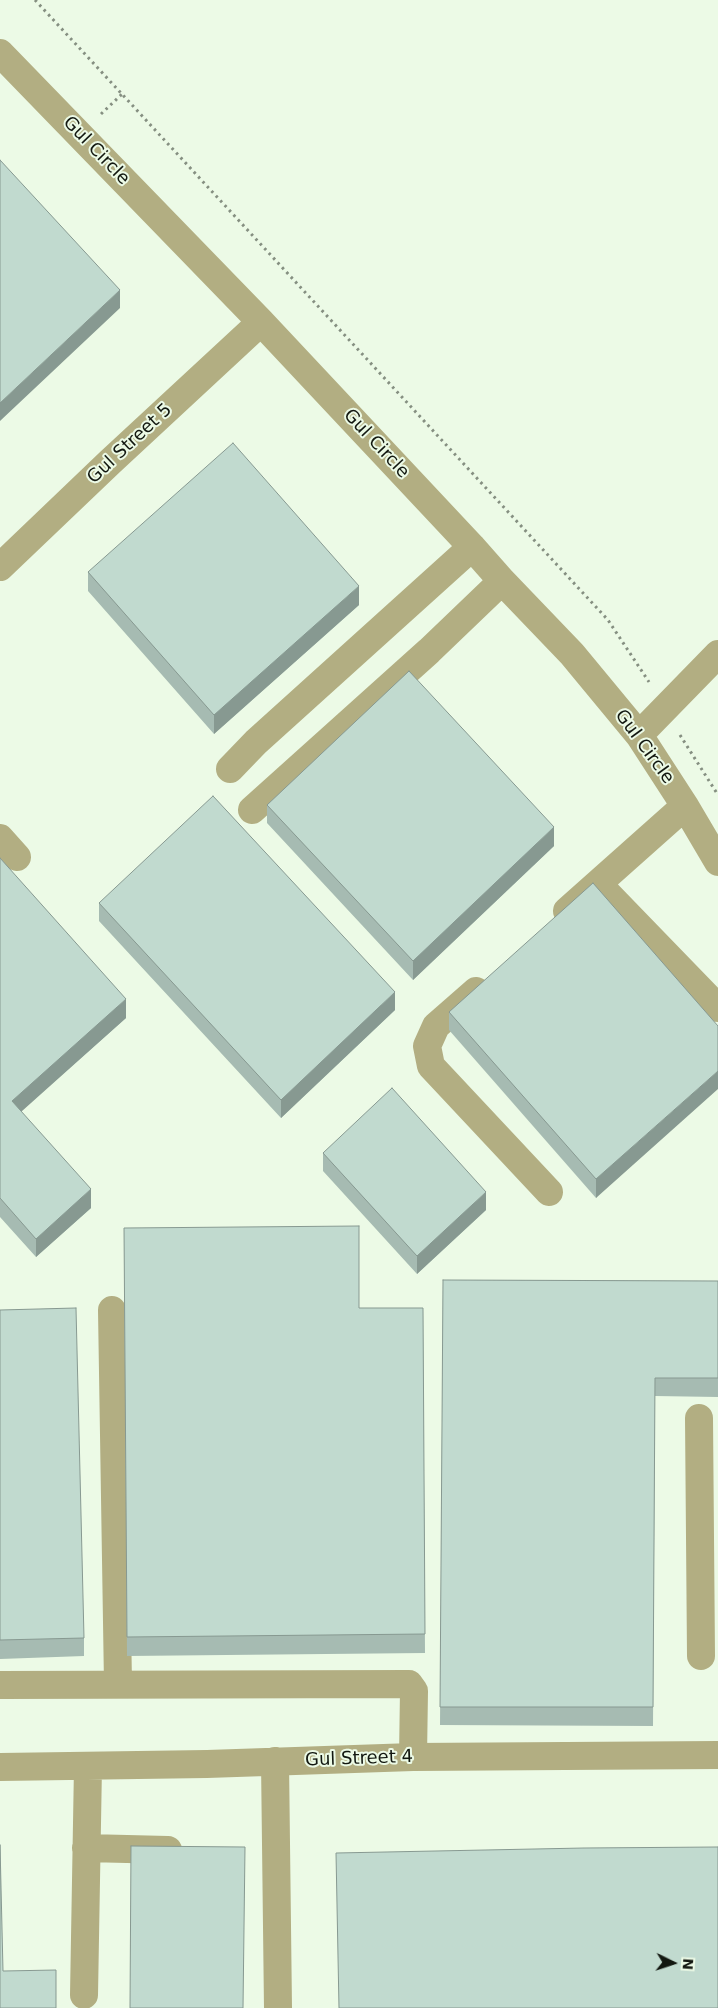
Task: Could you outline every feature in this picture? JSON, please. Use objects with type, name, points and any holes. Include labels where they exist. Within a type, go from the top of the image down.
[{"type":"street","name":"Gul Circle","points":[[0,53],[261,322],[472,546],[502,581],[574,652],[639,735],[685,806],[718,862]]},
{"type":"street","name":"Gul Street 5","points":[[0,567],[261,322]]},
{"type":"street","points":[[230,769],[256,742],[472,546]]},
{"type":"street","points":[[252,810],[429,651],[502,581]]},
{"type":"street","points":[[639,735],[664,709],[714,670]]},
{"type":"street","points":[[546,929],[685,806]]},
{"type":"street","points":[[598,884],[718,1008]]},
{"type":"street","points":[[495,975],[436,1026],[427,1046],[431,1066],[549,1192]]},
{"type":"street","points":[[112,1310],[118,1684]]},
{"type":"street","points":[[700,1418],[709,1525],[701,1656]]},
{"type":"street","points":[[0,1685],[410,1684],[414,1691],[413,1757]]},
{"type":"street","name":"Gul Street 4","points":[[0,1767],[413,1757],[718,1755]]},
{"type":"street","points":[[275,1761],[278,2008]]},
{"type":"street","points":[[84,1995],[88,1766]]},
{"type":"street","points":[[86,1848],[194,1850]]},
{"type":"path","points":[[34,0],[608,620],[659,697],[664,709],[718,795]]},
{"type":"building","points":[[0,160],[120,290],[0,403]]},
{"type":"building","points":[[233,443],[359,586],[214,715],[88,572]]},
{"type":"building","points":[[409,671],[554,827],[413,961],[267,805]]},
{"type":"building","points":[[213,796],[395,992],[281,1100],[99,903]]},
{"type":"building","points":[[0,858],[126,999],[12,1101],[91,1189],[36,1239],[0,1198]]},
{"type":"building","points":[[593,883],[718,1026],[718,1071],[596,1179],[449,1012]]},
{"type":"building","points":[[392,1088],[486,1192],[417,1256],[323,1153]]},
{"type":"building","points":[[359,1226],[359,1308],[423,1308],[425,1634],[127,1637],[124,1228]]},
{"type":"building","points":[[443,1280],[718,1281],[718,1378],[655,1378],[653,1707],[440,1707]]},
{"type":"building","points":[[76,1308],[84,1638],[0,1640],[0,1310]]},
{"type":"building","points":[[0,1845],[3,1971],[56,1970],[56,2008],[0,2008]]},
{"type":"building","points":[[131,1846],[245,1847],[243,2008],[130,2008]]},
{"type":"building","points":[[718,1847],[718,2008],[339,2008],[336,1853]]}]
